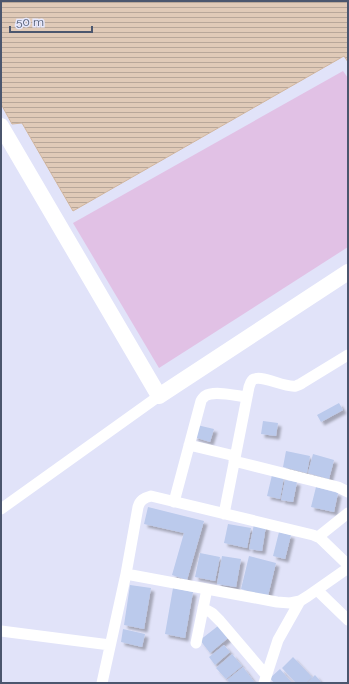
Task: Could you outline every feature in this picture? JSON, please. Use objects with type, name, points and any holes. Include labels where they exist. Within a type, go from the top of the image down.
[{"type":"main road","points":[[4,131],[159,396],[348,272]]},
{"type":"street","points":[[224,514],[251,381],[260,378],[289,386],[296,386],[348,356]]},
{"type":"street","points":[[174,502],[201,401],[205,396],[211,394],[247,397]]},
{"type":"street","points":[[1,509],[159,396]]},
{"type":"street","points":[[189,445],[348,492]]},
{"type":"street","points":[[102,683],[126,574],[138,507],[140,502],[145,498],[151,496],[313,535],[318,537],[348,566],[300,601],[290,603],[277,602],[126,574]]},
{"type":"street","points":[[318,537],[348,513]]},
{"type":"street","points":[[196,644],[207,589]]},
{"type":"street","points":[[317,590],[348,620]]},
{"type":"street","points":[[265,679],[278,640],[300,601]]},
{"type":"street","points":[[203,608],[212,613],[220,621],[265,679]]},
{"type":"street","points":[[1,632],[110,645]]},
{"type":"shaded area","points":[[1,1],[348,1],[348,62],[344,56],[73,211],[22,123],[12,124],[1,104]]},
{"type":"shaded area","points":[[343,71],[348,78],[348,247],[159,368],[73,223]]},
{"type":"building","points":[[339,403],[343,410],[321,422],[317,415]]},
{"type":"building","points":[[263,421],[278,423],[276,436],[261,434]]},
{"type":"building","points":[[197,425],[214,429],[210,442],[194,437]]},
{"type":"building","points":[[286,451],[310,456],[307,473],[283,467]]},
{"type":"building","points":[[313,454],[334,460],[329,479],[308,473]]},
{"type":"building","points":[[272,475],[284,477],[280,499],[267,496]]},
{"type":"building","points":[[285,480],[297,482],[293,502],[281,500]]},
{"type":"building","points":[[316,487],[338,493],[334,512],[311,507]]},
{"type":"building","points":[[148,507],[204,521],[187,580],[172,575],[184,533],[144,524]]},
{"type":"building","points":[[228,524],[251,528],[247,548],[224,543]]},
{"type":"building","points":[[254,524],[266,526],[262,551],[249,549]]},
{"type":"building","points":[[279,532],[291,535],[285,559],[273,556]]},
{"type":"building","points":[[200,553],[220,557],[215,581],[195,577]]},
{"type":"building","points":[[222,556],[241,559],[236,587],[217,584]]},
{"type":"building","points":[[249,556],[276,563],[268,596],[241,589]]},
{"type":"building","points":[[130,585],[151,588],[144,629],[124,625]]},
{"type":"building","points":[[173,588],[193,592],[185,638],[165,634]]},
{"type":"building","points":[[218,626],[228,638],[210,653],[200,640]]},
{"type":"building","points":[[123,629],[145,634],[142,647],[121,642]]},
{"type":"building","points":[[224,645],[230,652],[215,665],[209,657]]},
{"type":"building","points":[[232,654],[242,666],[226,679],[216,668]]},
{"type":"building","points":[[293,657],[312,677],[306,683],[296,683],[282,668]]},
{"type":"building","points":[[243,667],[255,683],[230,683],[227,680]]},
{"type":"building","points":[[280,669],[292,683],[274,683],[270,678]]},
{"type":"building","points":[[315,675],[322,683],[307,683]]}]
